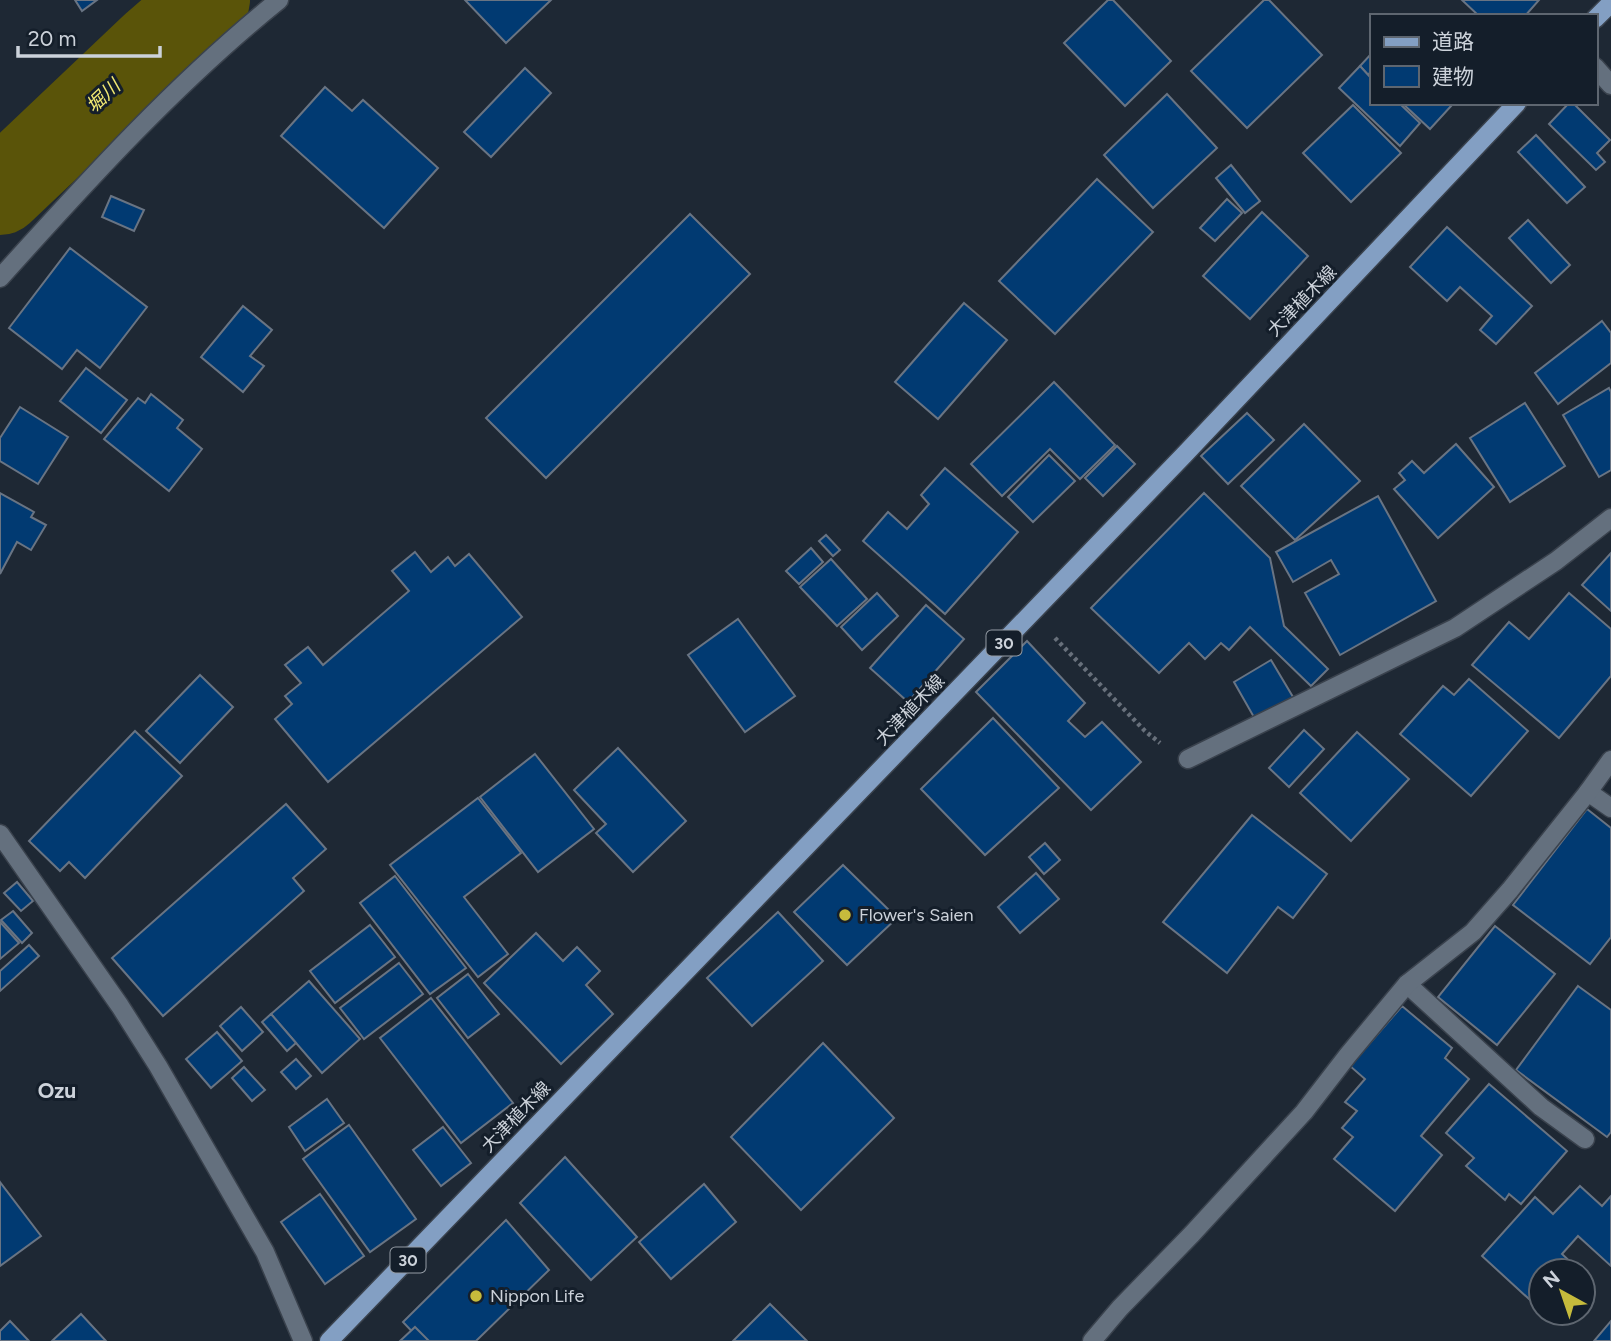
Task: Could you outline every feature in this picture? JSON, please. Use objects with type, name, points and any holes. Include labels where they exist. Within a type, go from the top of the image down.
[{"type":"main road","points":[[1597,17],[1611,3]]},
{"type":"main road","name":"大津植木線","points":[[329,1341],[1203,436],[1515,105]]},
{"type":"street","points":[[0,278],[87,181],[228,42],[279,0]]},
{"type":"street","points":[[1597,69],[1611,85]]},
{"type":"street","points":[[1188,759],[1455,628],[1556,561],[1611,518]]},
{"type":"street","points":[[1092,1341],[1304,1112],[1407,984],[1473,932],[1510,890],[1611,760]]},
{"type":"street","points":[[1588,792],[1611,808]]},
{"type":"street","points":[[0,834],[120,1006],[158,1066],[265,1252],[303,1341]]},
{"type":"street","points":[[1407,984],[1541,1107],[1585,1139]]},
{"type":"path","points":[[1032,613],[1145,731],[1171,752],[1188,759]]},
{"type":"building","points":[[75,0],[97,0],[82,11]]},
{"type":"building","points":[[465,0],[551,0],[506,43]]},
{"type":"building","points":[[1108,0],[1113,0],[1171,61],[1125,106],[1064,43]]},
{"type":"building","points":[[1264,0],[1269,0],[1322,55],[1247,128],[1191,71]]},
{"type":"building","points":[[1462,0],[1539,0],[1527,14],[1477,14]]},
{"type":"building","points":[[1370,55],[1368,75],[1360,66]]},
{"type":"building","points":[[1360,66],[1370,77],[1370,105],[1401,105],[1420,123],[1400,146],[1339,88]]},
{"type":"building","points":[[525,68],[551,93],[491,157],[464,132]]},
{"type":"building","points":[[325,87],[352,111],[363,100],[438,168],[384,228],[281,136]]},
{"type":"building","points":[[1167,94],[1217,148],[1153,208],[1104,155]]},
{"type":"building","points":[[1353,105],[1401,153],[1351,202],[1303,153]]},
{"type":"building","points":[[1404,105],[1452,105],[1430,129]]},
{"type":"building","points":[[1567,105],[1575,105],[1610,140],[1597,153],[1605,162],[1596,170],[1549,124]]},
{"type":"building","points":[[1536,135],[1585,187],[1567,203],[1518,152]]},
{"type":"building","points":[[1231,165],[1260,201],[1245,213],[1216,178]]},
{"type":"building","points":[[1097,179],[1153,232],[1055,334],[999,281]]},
{"type":"building","points":[[111,196],[144,210],[134,231],[102,217]]},
{"type":"building","points":[[1227,199],[1242,213],[1215,241],[1200,228]]},
{"type":"building","points":[[1262,212],[1308,256],[1250,319],[1203,276]]},
{"type":"building","points":[[690,214],[750,274],[546,478],[486,418]]},
{"type":"building","points":[[1528,220],[1570,265],[1551,283],[1509,238]]},
{"type":"building","points":[[1447,227],[1532,306],[1496,344],[1480,330],[1492,316],[1460,287],[1447,301],[1410,267]]},
{"type":"building","points":[[70,248],[147,307],[100,368],[77,350],[62,369],[9,328]]},
{"type":"building","points":[[964,303],[1007,340],[938,419],[895,382]]},
{"type":"building","points":[[243,306],[272,330],[250,356],[264,366],[243,392],[201,357]]},
{"type":"building","points":[[1602,321],[1611,333],[1611,363],[1558,404],[1535,373]]},
{"type":"building","points":[[86,368],[127,400],[101,433],[60,401]]},
{"type":"building","points":[[1054,382],[1115,445],[1080,479],[1050,449],[1002,496],[971,464]]},
{"type":"building","points":[[1609,388],[1611,470],[1599,477],[1563,415]]},
{"type":"building","points":[[151,394],[183,420],[177,428],[202,449],[169,491],[104,439],[138,398],[145,403]]},
{"type":"building","points":[[1525,403],[1565,466],[1510,502],[1470,438]]},
{"type":"building","points":[[20,407],[68,437],[38,484],[0,461],[0,438]]},
{"type":"building","points":[[1247,413],[1274,440],[1228,484],[1201,456]]},
{"type":"building","points":[[1304,424],[1360,481],[1295,540],[1241,486]]},
{"type":"building","points":[[1456,444],[1494,487],[1438,538],[1394,489],[1405,480],[1399,473],[1412,461],[1424,473]]},
{"type":"building","points":[[1117,446],[1135,464],[1103,496],[1085,478]]},
{"type":"building","points":[[1049,455],[1075,481],[1033,522],[1008,497]]},
{"type":"building","points":[[945,468],[1018,532],[945,614],[863,541],[888,512],[907,529],[929,504],[921,495]]},
{"type":"building","points":[[0,493],[34,512],[31,517],[46,525],[31,550],[17,542],[0,574]]},
{"type":"building","points":[[1204,493],[1270,558],[1284,626],[1328,669],[1311,686],[1250,627],[1229,650],[1221,643],[1205,659],[1189,643],[1159,673],[1091,608]]},
{"type":"building","points":[[1378,496],[1436,601],[1340,655],[1305,593],[1339,574],[1331,560],[1293,582],[1276,552]]},
{"type":"building","points":[[826,535],[840,550],[833,556],[819,541]]},
{"type":"building","points":[[811,548],[823,562],[799,584],[786,571]]},
{"type":"building","points":[[415,552],[431,572],[448,557],[455,566],[469,554],[522,617],[328,782],[275,719],[292,704],[285,696],[301,683],[285,665],[308,647],[323,665],[409,591],[392,571]]},
{"type":"building","points":[[1611,553],[1611,611],[1582,585]]},
{"type":"building","points":[[831,559],[867,599],[837,626],[800,587]]},
{"type":"building","points":[[877,593],[898,616],[862,650],[841,627]]},
{"type":"building","points":[[1569,593],[1611,629],[1611,676],[1559,738],[1472,665],[1509,622],[1529,639]]},
{"type":"building","points":[[926,605],[964,639],[908,702],[870,668]]},
{"type":"building","points":[[738,619],[795,696],[745,732],[688,655]]},
{"type":"building","points":[[1027,641],[1085,703],[1068,721],[1085,737],[1102,722],[1141,762],[1091,810],[976,692]]},
{"type":"building","points":[[1271,660],[1293,697],[1255,719],[1234,682]]},
{"type":"building","points":[[200,675],[233,707],[180,763],[146,731]]},
{"type":"building","points":[[1469,679],[1528,731],[1471,796],[1400,734],[1443,686],[1454,695]]},
{"type":"building","points":[[993,718],[1059,788],[985,855],[921,789]]},
{"type":"building","points":[[1304,730],[1324,749],[1289,787],[1269,768]]},
{"type":"building","points":[[135,731],[182,776],[85,878],[69,862],[60,871],[29,841]]},
{"type":"building","points":[[1357,732],[1409,779],[1351,841],[1300,793]]},
{"type":"building","points":[[618,748],[686,821],[633,872],[596,833],[606,824],[574,790]]},
{"type":"building","points":[[535,754],[594,829],[538,872],[480,797]]},
{"type":"building","points":[[478,798],[521,853],[464,897],[508,954],[478,977],[390,865]]},
{"type":"building","points":[[286,804],[326,849],[293,878],[304,891],[163,1016],[112,958]]},
{"type":"building","points":[[1587,809],[1611,828],[1611,937],[1590,964],[1513,905]]},
{"type":"building","points":[[1252,815],[1327,874],[1293,918],[1278,907],[1227,973],[1163,922]]},
{"type":"building","points":[[1045,843],[1060,860],[1044,874],[1029,857]]},
{"type":"building","name":"Flower's Saien","points":[[843,865],[897,918],[847,965],[794,912]]},
{"type":"building","points":[[1036,873],[1059,899],[1020,933],[998,907]]},
{"type":"building","points":[[395,876],[466,968],[430,994],[360,903]]},
{"type":"building","points":[[17,882],[33,901],[21,911],[4,893]]},
{"type":"building","points":[[13,911],[32,933],[22,943],[1,920]]},
{"type":"building","points":[[778,912],[823,961],[752,1026],[707,978]]},
{"type":"building","points":[[0,922],[19,943],[0,959]]},
{"type":"building","points":[[370,925],[395,957],[335,1003],[310,971]]},
{"type":"building","points":[[1495,926],[1555,974],[1497,1045],[1438,997]]},
{"type":"building","points":[[536,933],[563,961],[577,947],[600,971],[586,985],[613,1014],[561,1064],[484,983]]},
{"type":"building","points":[[29,945],[39,956],[0,991],[0,971]]},
{"type":"building","points":[[399,963],[423,994],[364,1039],[340,1008]]},
{"type":"building","points":[[468,974],[499,1014],[468,1038],[437,998]]},
{"type":"building","points":[[309,981],[360,1039],[322,1073],[271,1014]]},
{"type":"building","points":[[1578,986],[1611,1010],[1611,1132],[1607,1137],[1516,1070]]},
{"type":"building","points":[[431,998],[513,1103],[461,1143],[380,1038]]},
{"type":"building","points":[[1402,1006],[1452,1048],[1445,1058],[1469,1079],[1421,1136],[1442,1155],[1395,1211],[1334,1159],[1353,1137],[1342,1128],[1357,1111],[1345,1102],[1365,1079],[1350,1066]]},
{"type":"building","points":[[241,1007],[263,1032],[242,1051],[220,1026]]},
{"type":"building","points":[[271,1014],[296,1043],[287,1051],[262,1022]]},
{"type":"building","points":[[217,1032],[242,1061],[211,1088],[186,1059]]},
{"type":"building","points":[[823,1043],[894,1118],[801,1210],[731,1137]]},
{"type":"building","points":[[296,1059],[311,1076],[296,1089],[281,1072]]},
{"type":"building","points":[[244,1067],[265,1090],[252,1101],[232,1078]]},
{"type":"building","points":[[1489,1084],[1567,1151],[1521,1204],[1509,1194],[1505,1200],[1466,1166],[1474,1158],[1446,1133]]},
{"type":"building","points":[[327,1099],[344,1123],[305,1151],[289,1127]]},
{"type":"building","points":[[349,1125],[416,1219],[370,1252],[303,1159]]},
{"type":"building","points":[[443,1127],[471,1163],[441,1186],[413,1150]]},
{"type":"building","points":[[565,1157],[637,1237],[591,1280],[520,1203]]},
{"type":"building","points":[[0,1182],[41,1236],[0,1266]]},
{"type":"building","points":[[704,1184],[736,1222],[671,1279],[639,1242]]},
{"type":"building","points":[[1580,1186],[1602,1206],[1611,1196],[1611,1266],[1578,1236],[1562,1254],[1565,1257],[1527,1257],[1527,1297],[1482,1256],[1535,1197],[1553,1214]]},
{"type":"building","points":[[320,1194],[364,1256],[325,1284],[281,1222]]},
{"type":"building","name":"Nippon Life","points":[[506,1220],[549,1270],[476,1341],[421,1341],[403,1322]]},
{"type":"building","points":[[770,1304],[807,1341],[733,1341]]},
{"type":"building","points":[[81,1314],[106,1341],[52,1341]]},
{"type":"building","points":[[10,1321],[29,1341],[0,1341],[0,1331]]},
{"type":"building","points":[[1611,1321],[1611,1341],[1594,1341]]},
{"type":"building","points":[[415,1327],[429,1341],[400,1341]]},
{"type":"waterway","name":"堀川","points":[[0,192],[154,46],[207,0]]},
{"type":"place","name":"Flower's Saien","points":[[845,915]]},
{"type":"place","name":"Nippon Life","points":[[476,1296]]},
{"type":"district","name":"Ozu","points":[[57,1090]]}]
